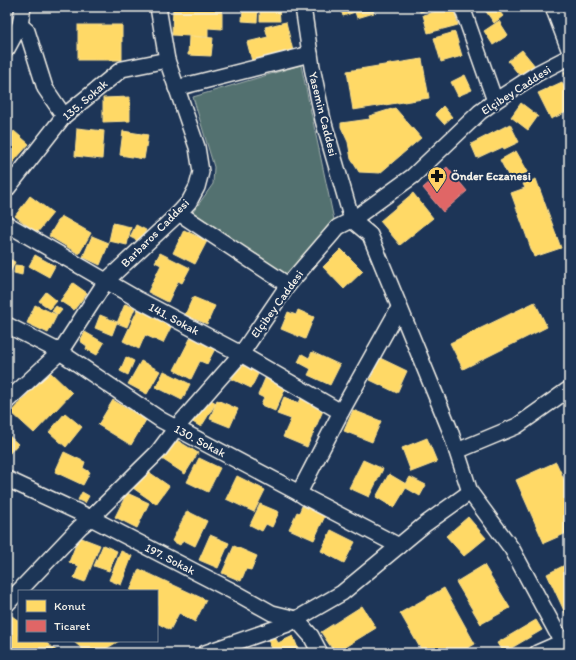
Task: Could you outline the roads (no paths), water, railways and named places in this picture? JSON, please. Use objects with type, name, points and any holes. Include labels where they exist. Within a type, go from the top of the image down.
[{"type":"street","points":[[7,49],[20,25],[23,7]]},
{"type":"street","name":"Barbaros Caddesi","points":[[7,401],[60,352],[106,281],[179,213],[189,202],[197,187],[201,172],[197,147],[167,60],[158,7]]},
{"type":"street","name":"Yasemin Caddesi","points":[[303,7],[310,54],[323,120],[352,220]]},
{"type":"street","points":[[462,7],[495,101]]},
{"type":"street","points":[[554,7],[569,49]]},
{"type":"street","points":[[20,25],[26,31],[45,88],[64,116]]},
{"type":"street","points":[[176,88],[310,54]]},
{"type":"street","name":"Elçibey Caddesi","points":[[20,590],[80,527],[92,518],[158,452],[176,428],[241,354],[288,285],[338,227],[352,220],[413,176],[480,112],[538,73],[569,56]]},
{"type":"street","name":"135. Sokak","points":[[7,189],[64,116],[122,69],[167,60]]},
{"type":"street","points":[[179,213],[288,285]]},
{"type":"street","points":[[352,220],[370,235],[450,430],[470,492],[512,549],[566,645],[537,653]]},
{"type":"street","name":"141. Sokak","points":[[7,224],[139,300],[241,354],[341,412]]},
{"type":"street","points":[[299,493],[341,412],[399,308]]},
{"type":"street","name":"130. Sokak","points":[[7,325],[60,352],[161,420],[299,493],[305,498],[399,546]]},
{"type":"street","points":[[457,451],[517,426],[569,389]]},
{"type":"street","name":"197. Sokak","points":[[7,479],[92,518],[272,613],[296,619]]},
{"type":"street","points":[[205,653],[288,624],[342,593],[424,525],[470,492]]},
{"type":"street","name":"Elçibey Caddesi","points":[[7,604],[18,592]]},
{"type":"street","points":[[296,619],[311,636],[320,653]]},
{"type":"place","name":"Önder Eczanesi","points":[[437,193]]}]
